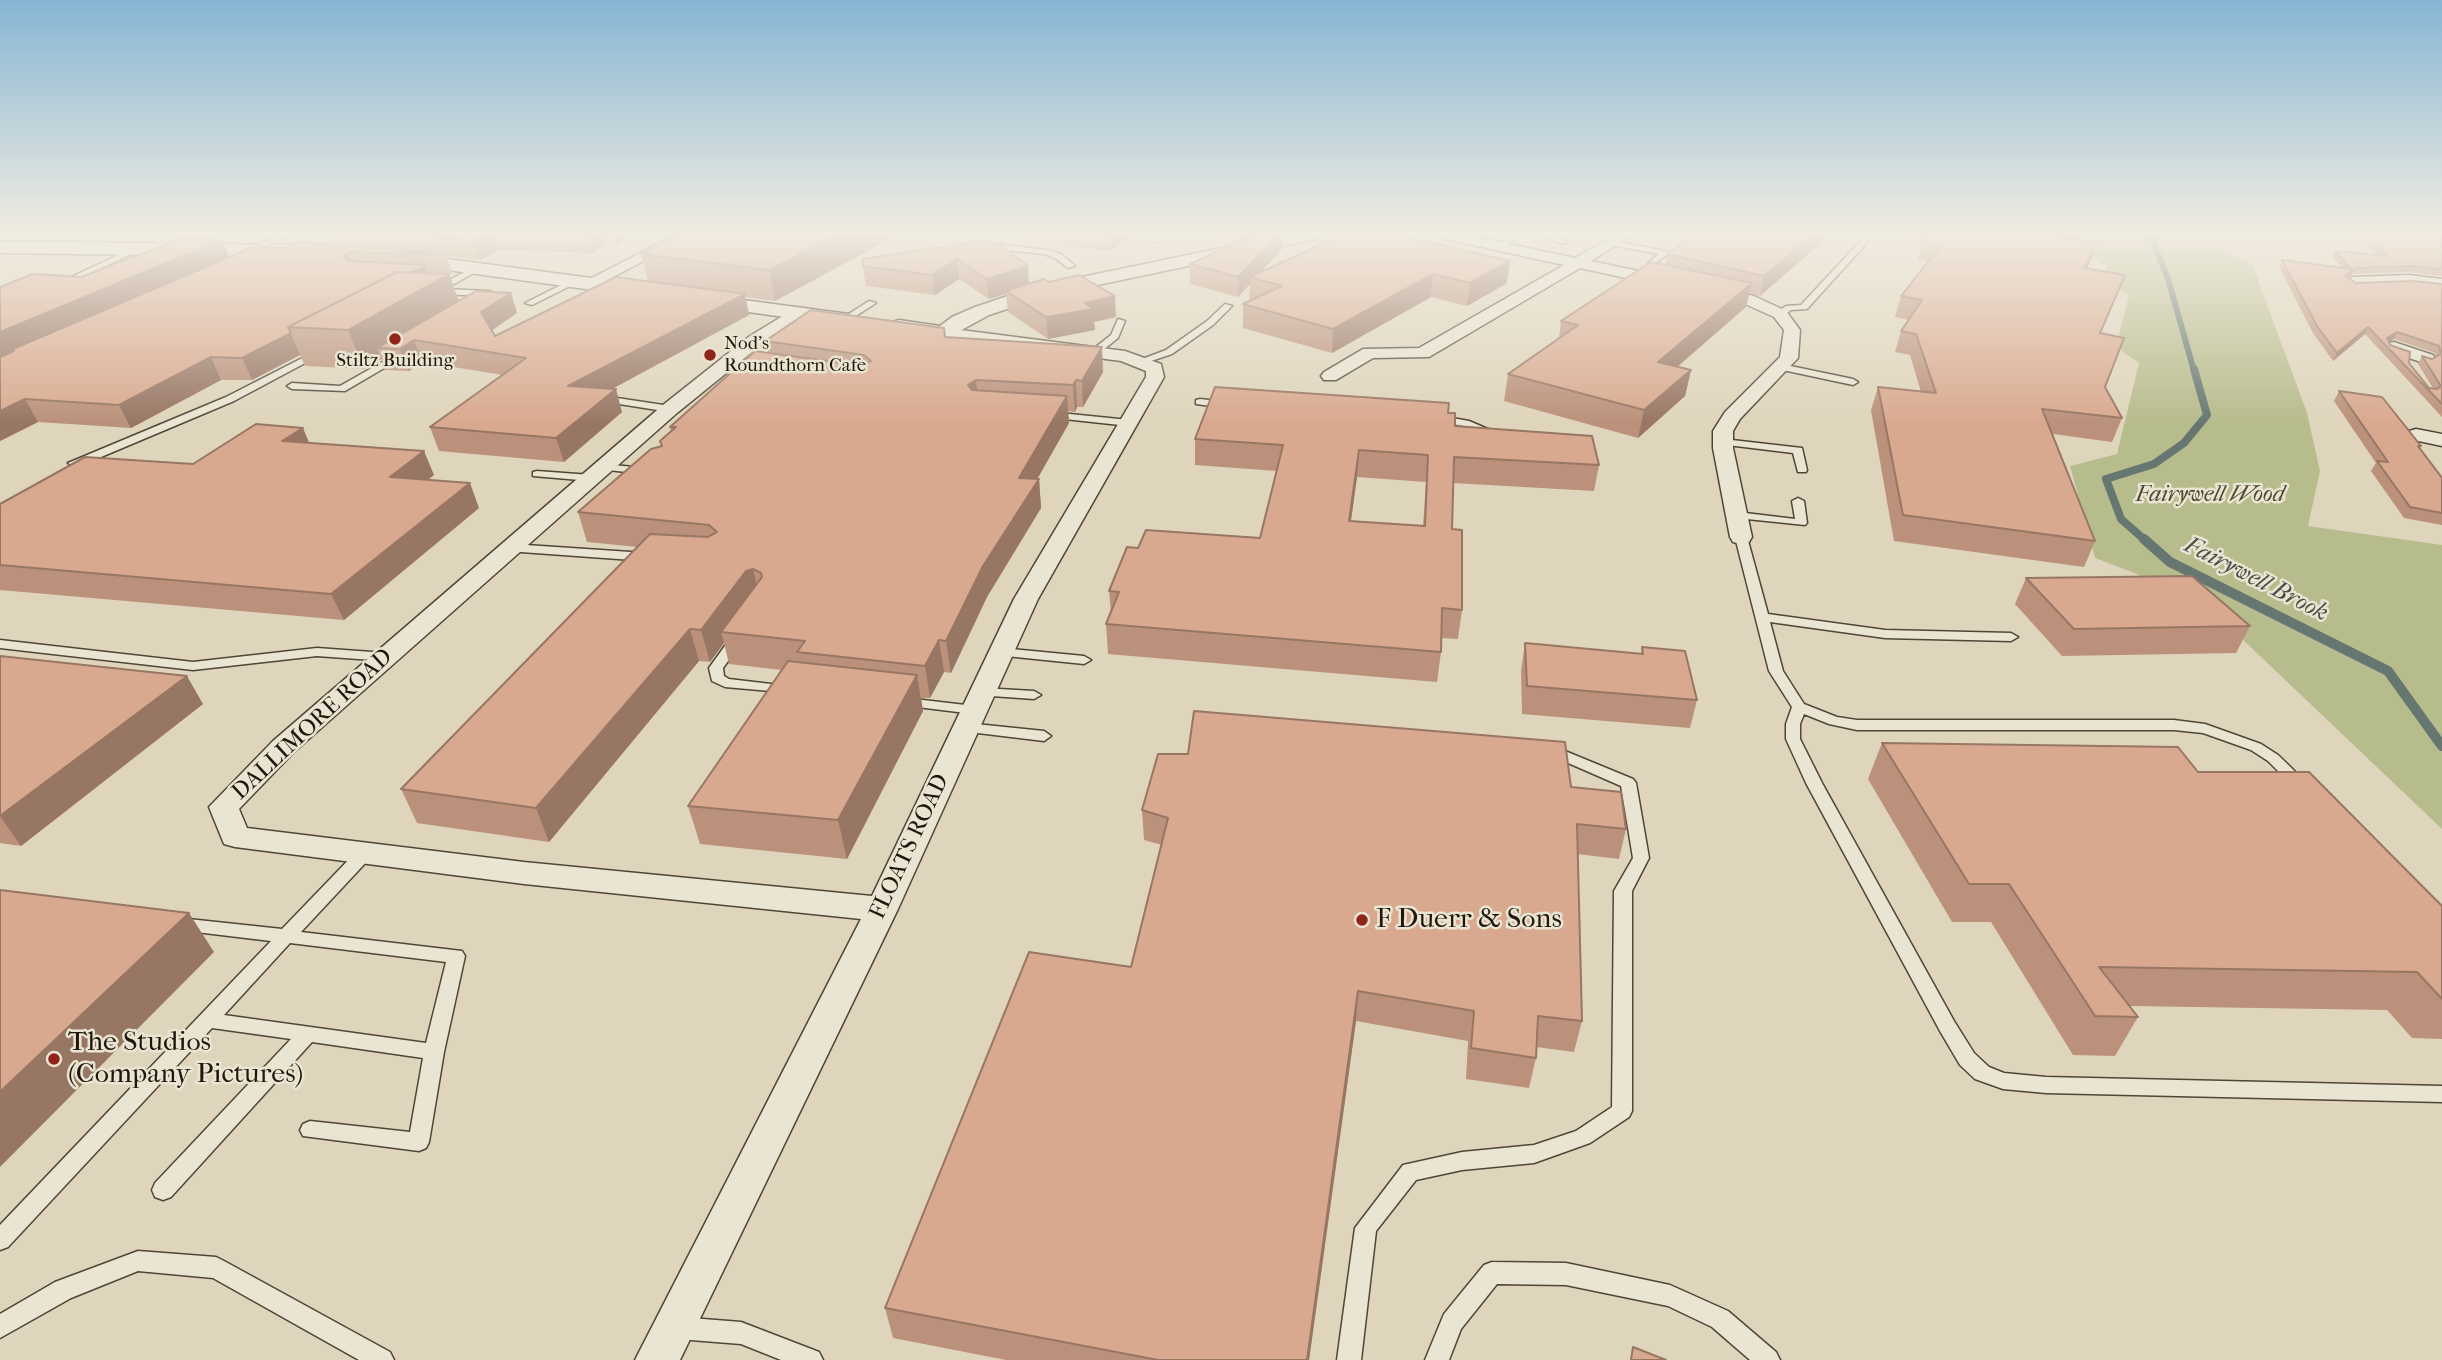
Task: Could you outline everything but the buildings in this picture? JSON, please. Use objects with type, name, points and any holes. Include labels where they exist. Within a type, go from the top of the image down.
[{"type":"street","points":[[945,333],[959,321],[1022,297]]},
{"type":"street","points":[[1330,376],[1369,353],[1423,353],[1520,297]]},
{"type":"street","points":[[1741,297],[1780,314],[1792,330],[1789,358],[1732,416],[1723,431],[1741,537]]},
{"type":"street","points":[[691,299],[845,319],[876,317],[945,333],[1134,358]]},
{"type":"street","name":"DALLIMORE ROAD","points":[[796,313],[730,367],[670,409],[283,747],[224,807],[235,837],[524,873],[882,909]]},
{"type":"street","points":[[2394,347],[2426,360]]},
{"type":"street","name":"FLOATS ROAD","points":[[665,1344],[882,909],[1026,599],[1155,377],[1155,369],[1134,358]]},
{"type":"street","points":[[2416,435],[2442,440]]},
{"type":"lane","points":[[488,302],[496,297]]},
{"type":"lane","points":[[529,303],[543,297]]},
{"type":"lane","points":[[1780,314],[1789,309],[1804,307],[1813,297]]},
{"type":"lane","points":[[1134,358],[1169,352],[1210,323],[1228,306]]},
{"type":"lane","points":[[1095,352],[1115,336],[1121,321]]},
{"type":"lane","points":[[73,463],[97,456],[230,399],[330,348]]},
{"type":"lane","points":[[292,386],[342,389],[409,350]]},
{"type":"lane","points":[[1781,367],[1853,382]]},
{"type":"lane","points":[[604,398],[670,409]]},
{"type":"lane","points":[[1200,402],[1242,406]]},
{"type":"lane","points":[[1040,414],[1129,423]]},
{"type":"lane","points":[[1424,417],[1465,423],[1511,441]]},
{"type":"lane","points":[[1723,442],[1798,450],[1802,470]]},
{"type":"lane","points":[[537,474],[655,472]]},
{"type":"lane","points":[[1737,515],[1801,523],[1798,501]]},
{"type":"lane","points":[[1741,537],[1776,671],[1799,707],[1834,721],[1857,725],[2174,725],[2205,729],[2256,747],[2273,758],[2313,796]]},
{"type":"lane","points":[[511,548],[664,558]]},
{"type":"lane","points":[[1762,617],[1885,634],[2011,637]]},
{"type":"lane","points":[[746,626],[716,667],[717,678],[725,683],[807,692]]},
{"type":"lane","points":[[0,644],[193,666],[317,652],[386,657]]},
{"type":"lane","points":[[1001,652],[1084,660]]},
{"type":"lane","points":[[974,710],[1034,695]]},
{"type":"lane","points":[[884,700],[974,710],[1044,736]]},
{"type":"lane","points":[[1799,707],[1793,724],[1793,738],[1814,783],[1947,1026],[1967,1059],[1982,1073],[2003,1081],[2046,1086],[2442,1094]]},
{"type":"lane","points":[[1349,1360],[1366,1228],[1410,1172],[1462,1161],[1534,1154],[1583,1137],[1622,1111],[1623,891],[1641,858],[1628,783],[1541,746]]},
{"type":"lane","points":[[0,1240],[365,853]]},
{"type":"lane","points":[[165,922],[289,934],[456,956],[434,1052],[419,1142],[310,1130]]},
{"type":"lane","points":[[208,1020],[434,1052]]},
{"type":"lane","points":[[163,1190],[307,1035]]},
{"type":"lane","points":[[0,1327],[62,1290],[138,1261],[216,1268],[382,1360]]},
{"type":"lane","points":[[1437,1360],[1452,1322],[1492,1273],[1566,1274],[1670,1296],[1720,1319],[1769,1360]]},
{"type":"lane","points":[[665,1344],[741,1334],[805,1357]]},
{"type":"green space","name":"Fairywell Wood","points":[[2128,297],[2264,297],[2307,413],[2320,471],[2308,526],[2442,545],[2442,829],[2220,618],[2137,574],[2095,558],[2070,466],[2117,454],[2139,363],[2116,347]]},
{"type":"waterway","name":"Fairywell Brook","points":[[2173,297],[2194,371]]},
{"type":"waterway","name":"Fairywell Brook","points":[[2146,541],[2121,519],[2106,479],[2154,464],[2184,443],[2207,415],[2194,369]]},
{"type":"waterway","name":"Fairywell Brook","points":[[2144,539],[2170,562],[2388,671],[2442,746]]},
{"type":"place","name":"Stiltz Building","points":[[395,339]]},
{"type":"place","name":"Nod's Roundthorn Cafe","points":[[710,355]]},
{"type":"place","name":"F Duerr & Sons","points":[[1362,920]]},
{"type":"place","name":"The Studios (Company Pictures)","points":[[54,1059]]}]
